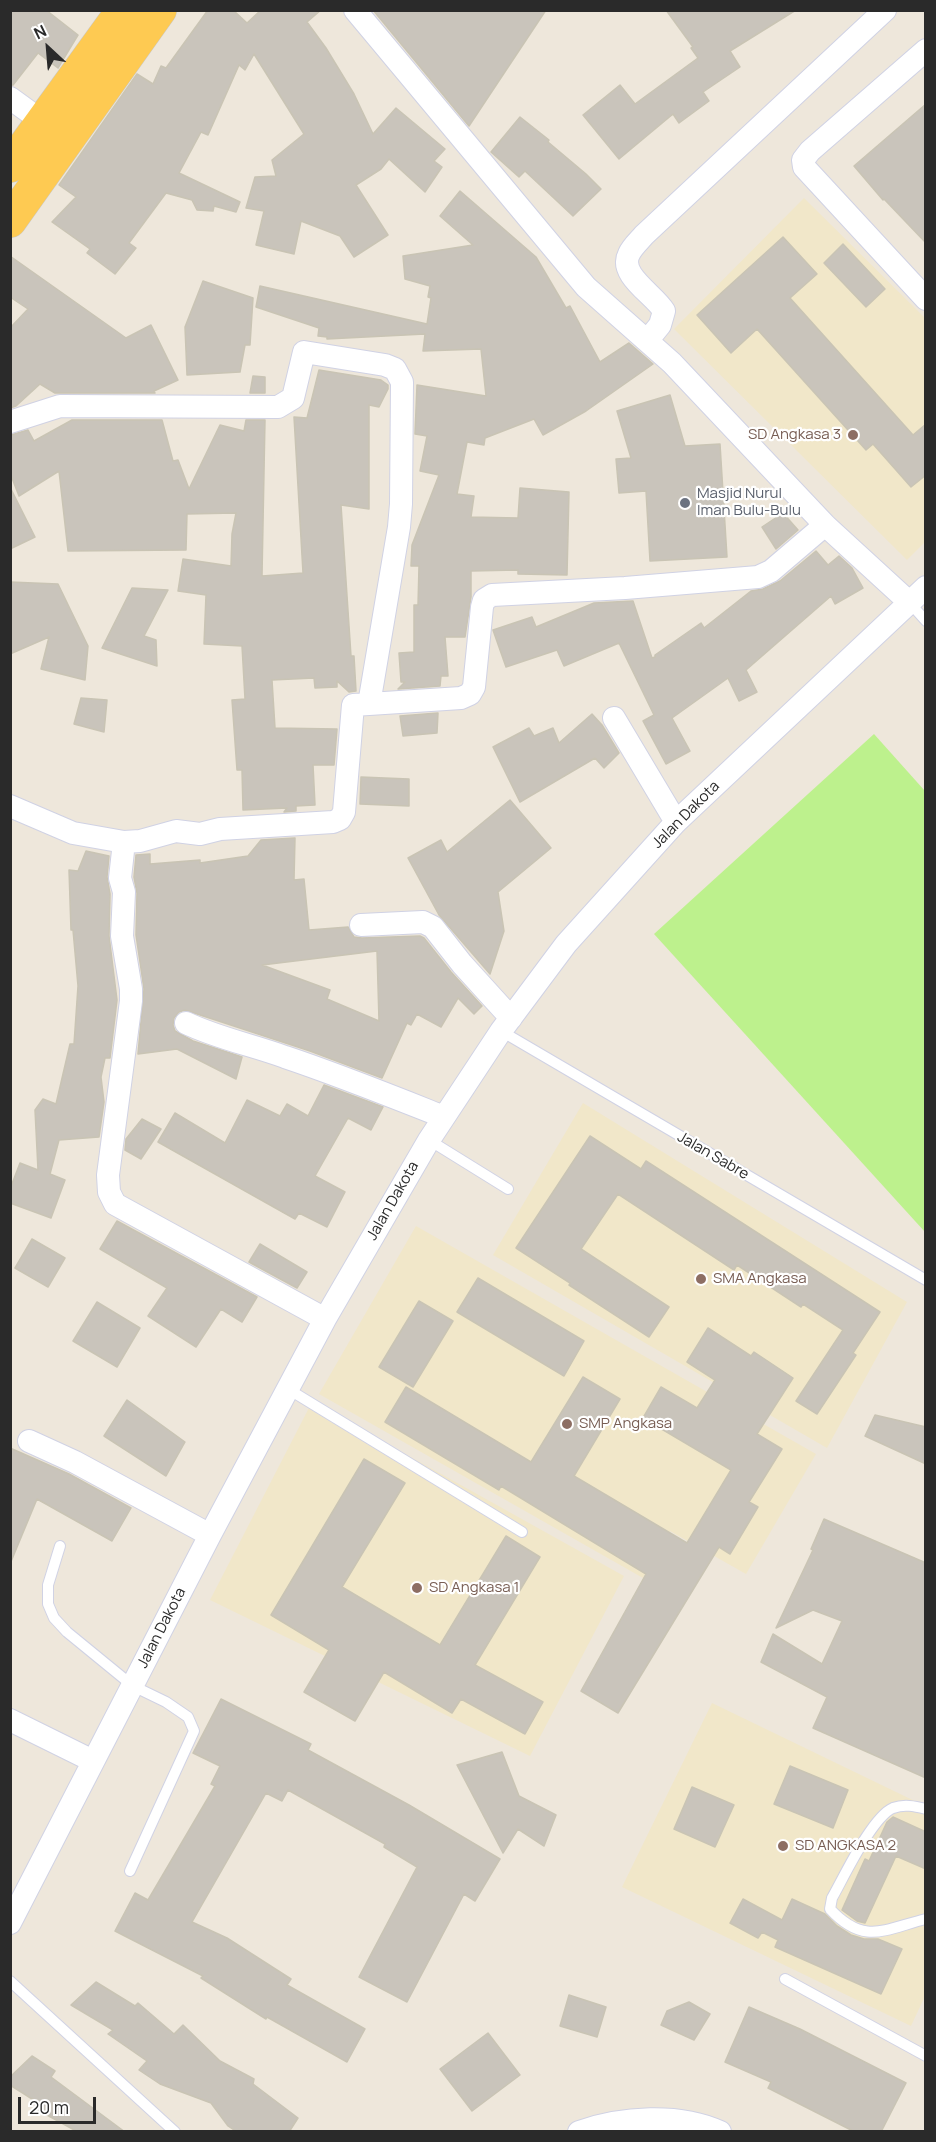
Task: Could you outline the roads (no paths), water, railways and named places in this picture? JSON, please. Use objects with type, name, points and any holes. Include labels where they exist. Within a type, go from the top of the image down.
[{"type":"highway","points":[[10,166],[123,10]]},
{"type":"highway","points":[[10,221],[160,10]]},
{"type":"street","points":[[355,10],[586,287],[672,363],[825,525],[909,602]]},
{"type":"street","points":[[647,341],[660,325],[664,311],[632,276],[626,265],[628,254],[644,235],[885,10]]},
{"type":"street","points":[[926,50],[810,151],[803,160],[804,167],[926,299]]},
{"type":"street","points":[[10,98],[42,122]]},
{"type":"street","points":[[10,422],[60,406],[278,407],[293,398],[304,352],[385,365],[395,369],[402,382],[401,504],[369,704]]},
{"type":"street","points":[[10,806],[73,833],[124,843],[176,831],[200,834],[220,829],[333,822],[340,819],[345,812],[353,705],[461,698],[470,694],[474,687],[482,607],[484,600],[492,595],[625,588],[758,577],[771,571],[825,525]]},
{"type":"street","name":"Jalan Dakota","points":[[10,1923],[210,1535],[325,1319],[429,1140],[506,1024],[566,944],[676,822],[926,587]]},
{"type":"street","points":[[614,718],[676,822]]},
{"type":"street","points":[[124,843],[120,878],[124,892],[122,936],[131,1001],[108,1175],[111,1198],[115,1204],[325,1319]]},
{"type":"street","points":[[361,925],[423,922],[433,927],[506,1024]]},
{"type":"street","points":[[186,1023],[204,1032],[283,1056],[444,1117]]},
{"type":"street","points":[[29,1441],[75,1462],[210,1535]]},
{"type":"street","points":[[10,1720],[93,1761]]},
{"type":"street","points":[[579,2132],[600,2124],[663,2118],[720,2132]]},
{"type":"lane","points":[[909,602],[926,621]]},
{"type":"lane","name":"Jalan Sabre","points":[[506,1024],[926,1280]]},
{"type":"lane","points":[[429,1140],[508,1189]]},
{"type":"lane","points":[[288,1389],[522,1532]]},
{"type":"lane","points":[[60,1546],[48,1585],[48,1604],[54,1618],[67,1632],[133,1686],[166,1702],[188,1717],[194,1731],[130,1871]]},
{"type":"lane","points":[[926,1809],[910,1805],[892,1809],[875,1822],[832,1898],[831,1909],[841,1920],[867,1933],[883,1932],[899,1925],[926,1919]]},
{"type":"lane","points":[[785,1979],[926,2056]]},
{"type":"lane","points":[[10,1981],[175,2132]]},
{"type":"place","name":"SD Angkasa 3","points":[[853,435]]},
{"type":"place","name":"Masjid Nurul Iman Bulu-Bulu","points":[[685,503]]},
{"type":"place","name":"SMA Angkasa","points":[[701,1279]]},
{"type":"place","name":"SMP Angkasa","points":[[567,1424]]},
{"type":"place","name":"SD Angkasa 1","points":[[417,1588]]},
{"type":"place","name":"SD ANGKASA 2","points":[[783,1846]]}]
